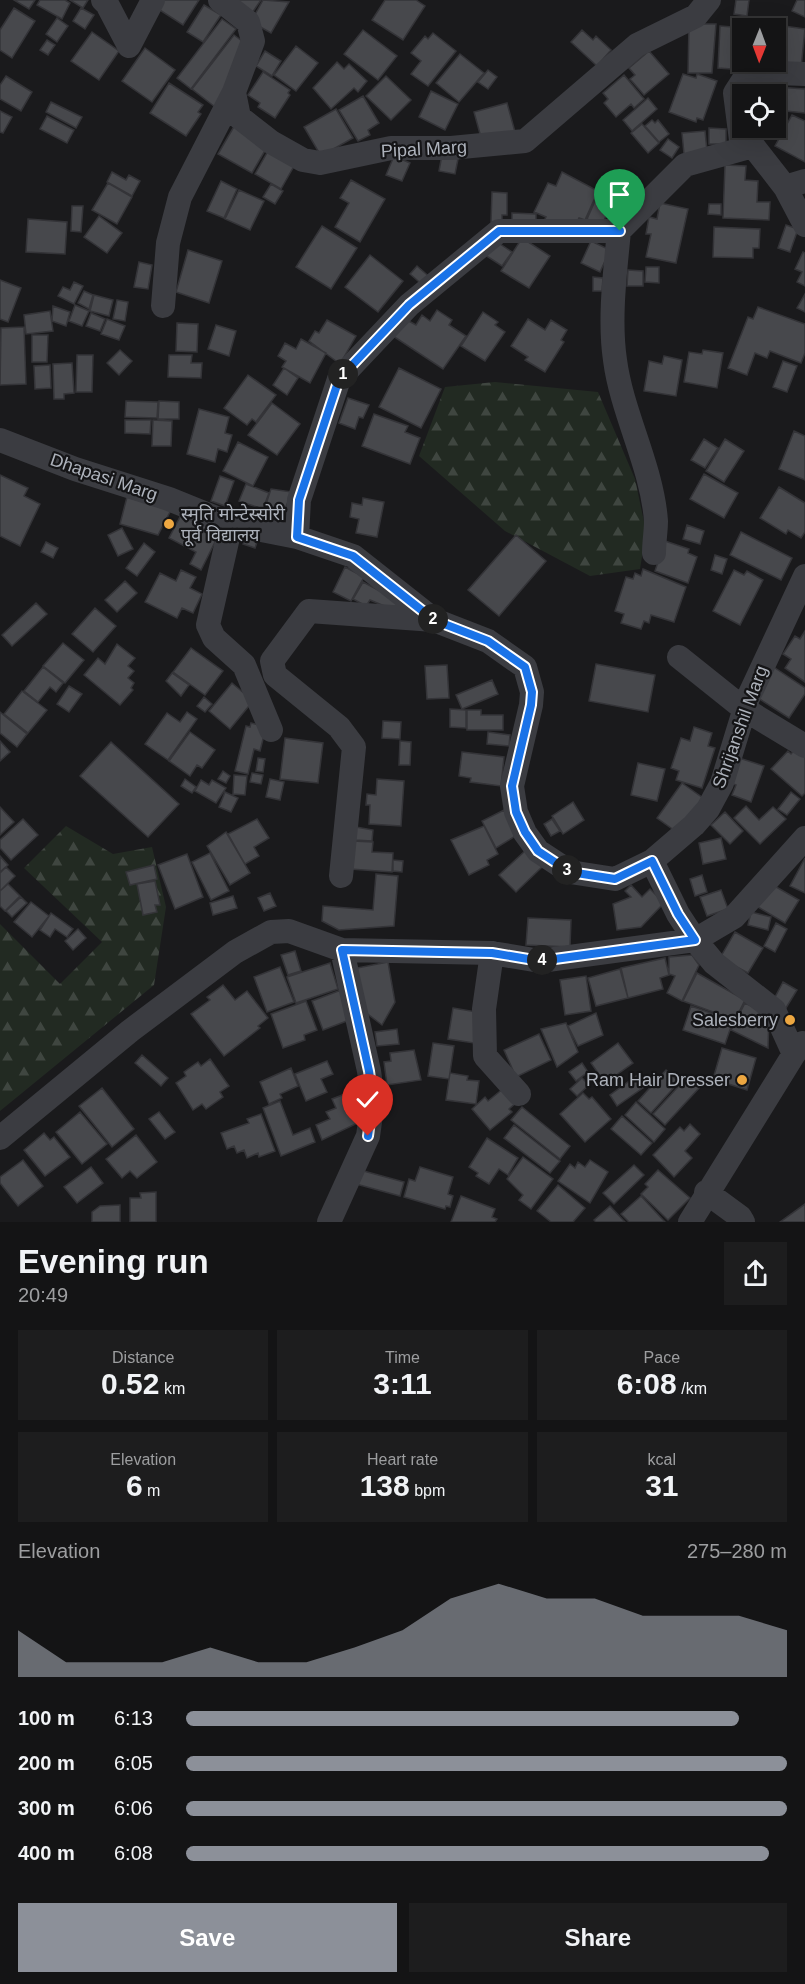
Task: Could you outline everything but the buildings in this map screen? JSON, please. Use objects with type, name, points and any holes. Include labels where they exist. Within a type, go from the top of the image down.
[{"type":"street","points":[[103,0],[129,46],[153,0]]},
{"type":"street","points":[[163,306],[168,243],[180,197],[234,92],[253,41],[248,22],[220,0]]},
{"type":"street","name":"Pipal Marg","points":[[234,92],[238,117],[271,142],[303,160],[320,163],[391,148],[451,148],[525,141],[636,45],[696,16],[709,0]]},
{"type":"street","points":[[742,148],[735,93],[744,79],[776,73],[805,74]]},
{"type":"street","points":[[654,553],[656,520],[642,458],[614,358],[614,279],[620,231],[685,165],[753,146],[795,184],[805,225]]},
{"type":"street","points":[[297,537],[299,500],[339,379],[409,305],[499,231],[620,231]]},
{"type":"street","name":"Dhapasi Marg","points":[[0,440],[75,470],[169,499],[231,524],[297,537],[353,556],[434,620],[488,641],[525,667],[532,692],[512,786],[516,812],[525,832],[538,851],[570,872],[615,879],[652,861]]},
{"type":"street","points":[[231,524],[208,626],[214,638],[244,665],[271,730]]},
{"type":"street","name":"Shrijanshil Marg","points":[[652,861],[694,825],[708,809],[722,783],[744,709],[805,576]]},
{"type":"street","points":[[341,876],[354,747],[339,727],[275,675],[272,661],[309,611],[434,620]]},
{"type":"street","points":[[679,657],[744,709],[805,746]]},
{"type":"street","points":[[0,1138],[130,1030],[235,952],[271,932],[289,931],[342,950],[492,953],[540,961],[695,940],[734,917],[805,838]]},
{"type":"street","points":[[652,861],[678,914],[695,940],[714,963],[774,1011],[799,1048],[706,1192],[690,1222]]},
{"type":"street","points":[[328,1222],[368,1136],[373,1100],[369,1071],[342,950]]},
{"type":"street","points":[[492,953],[484,1010],[485,1056],[519,1094]]},
{"type":"street","points":[[706,1192],[740,1217],[743,1222]]},
{"type":"green space","points":[[495,382],[598,392],[635,479],[646,531],[640,569],[590,576],[505,531],[419,456],[445,387]]},
{"type":"green space","points":[[66,826],[113,854],[152,847],[166,907],[154,985],[0,1111],[0,924],[60,984],[102,942],[24,868]]},
{"type":"place","name":"स्मृति मोन्टेस्सोरी पूर्व विद्यालय","points":[[169,524]]},
{"type":"place","name":"Salesberry","points":[[790,1020]]},
{"type":"place","name":"Ram Hair Dresser","points":[[742,1080]]},
{"type":"route","points":[[368,1136],[373,1100],[369,1071],[342,950],[492,953],[540,961],[695,940],[678,914],[652,861],[615,879],[570,872],[538,851],[525,832],[516,812],[512,786],[531,705],[532,692],[525,667],[488,641],[434,620],[353,556],[297,537],[299,500],[339,379],[409,305],[499,231],[620,231]]}]
